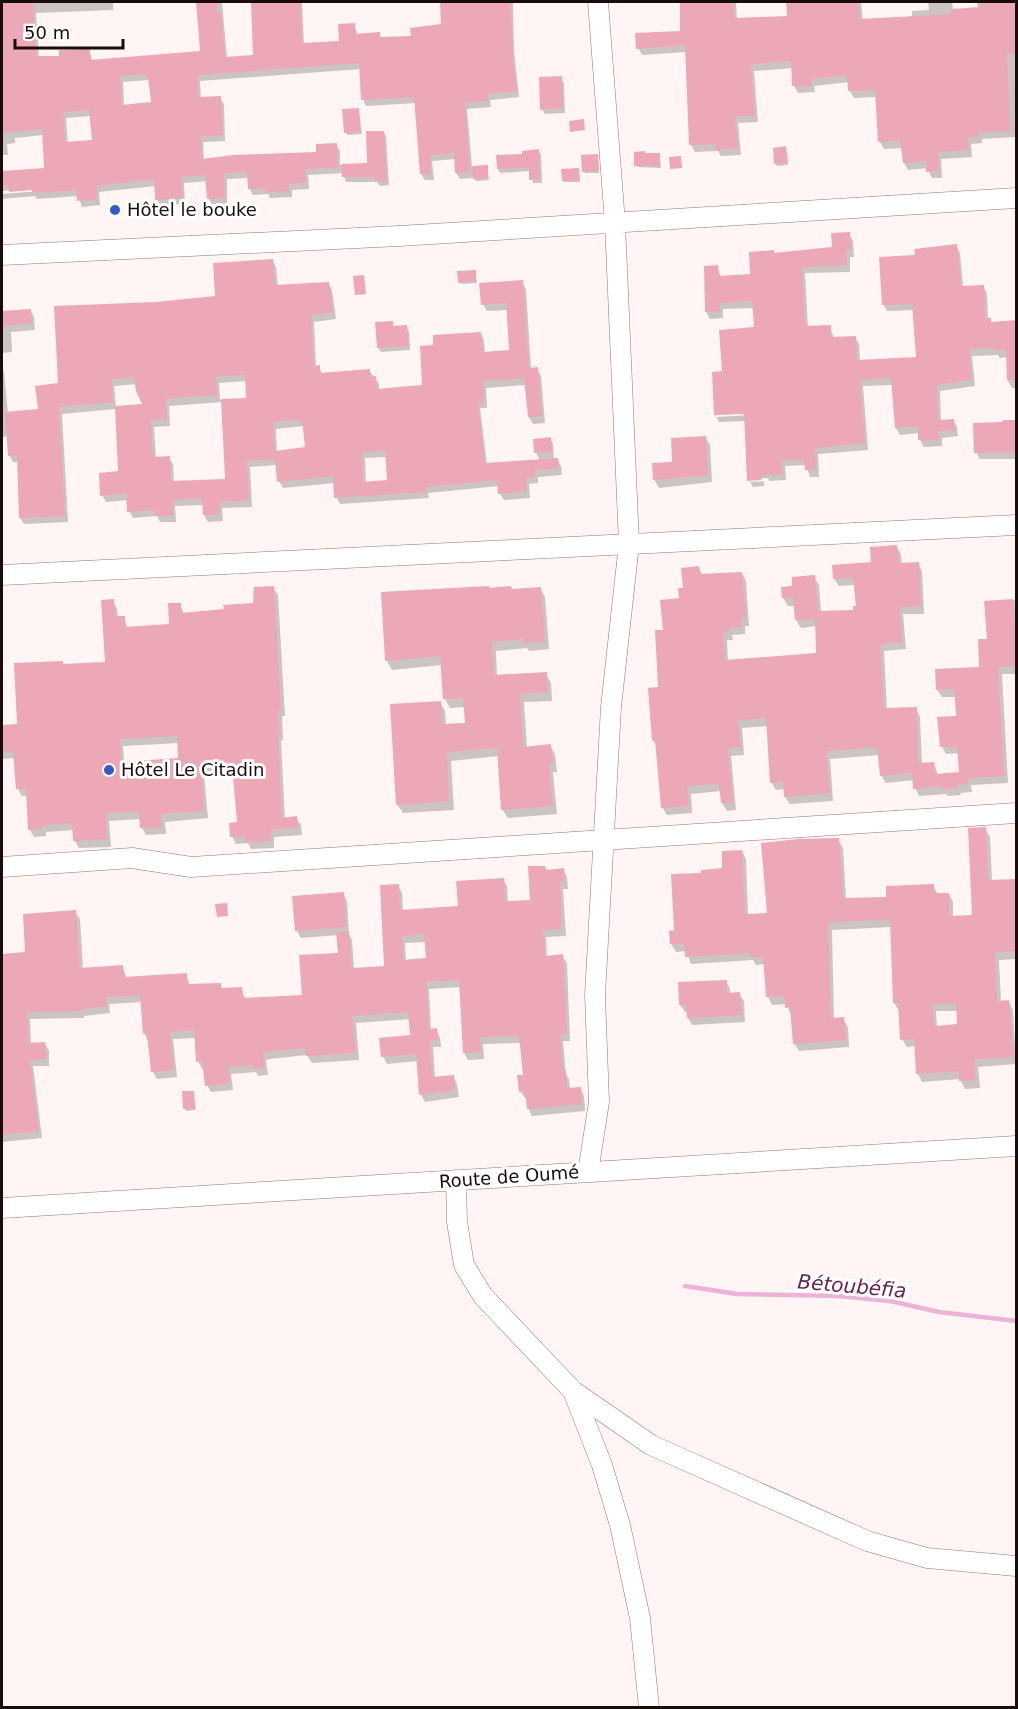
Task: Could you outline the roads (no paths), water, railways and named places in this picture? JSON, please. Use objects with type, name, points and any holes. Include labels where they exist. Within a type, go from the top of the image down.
[{"type":"street","points":[[588,1172],[598,1102],[596,995],[602,840],[611,707],[629,544],[615,223],[598,2]]},
{"type":"street","points":[[2,255],[615,223],[1017,198]]},
{"type":"street","points":[[2,575],[1017,525]]},
{"type":"street","points":[[2,867],[132,858],[191,867],[1017,813]]},
{"type":"street","name":"Route de Oumé","points":[[2,1208],[1017,1146]]},
{"type":"street","points":[[456,1180],[457,1222],[464,1265],[483,1296],[573,1391],[651,1445],[867,1541],[927,1558],[1017,1566]]},
{"type":"street","points":[[573,1391],[602,1465],[620,1525],[640,1617],[649,1707]]},
{"type":"waterway","name":"Bétoubéfia","points":[[685,1286],[737,1294],[838,1296],[890,1301],[939,1312],[1016,1321]]},
{"type":"place","name":"Hôtel le bouke","points":[[115,210]]},
{"type":"place","name":"Hôtel Le Citadin","points":[[109,770]]}]
